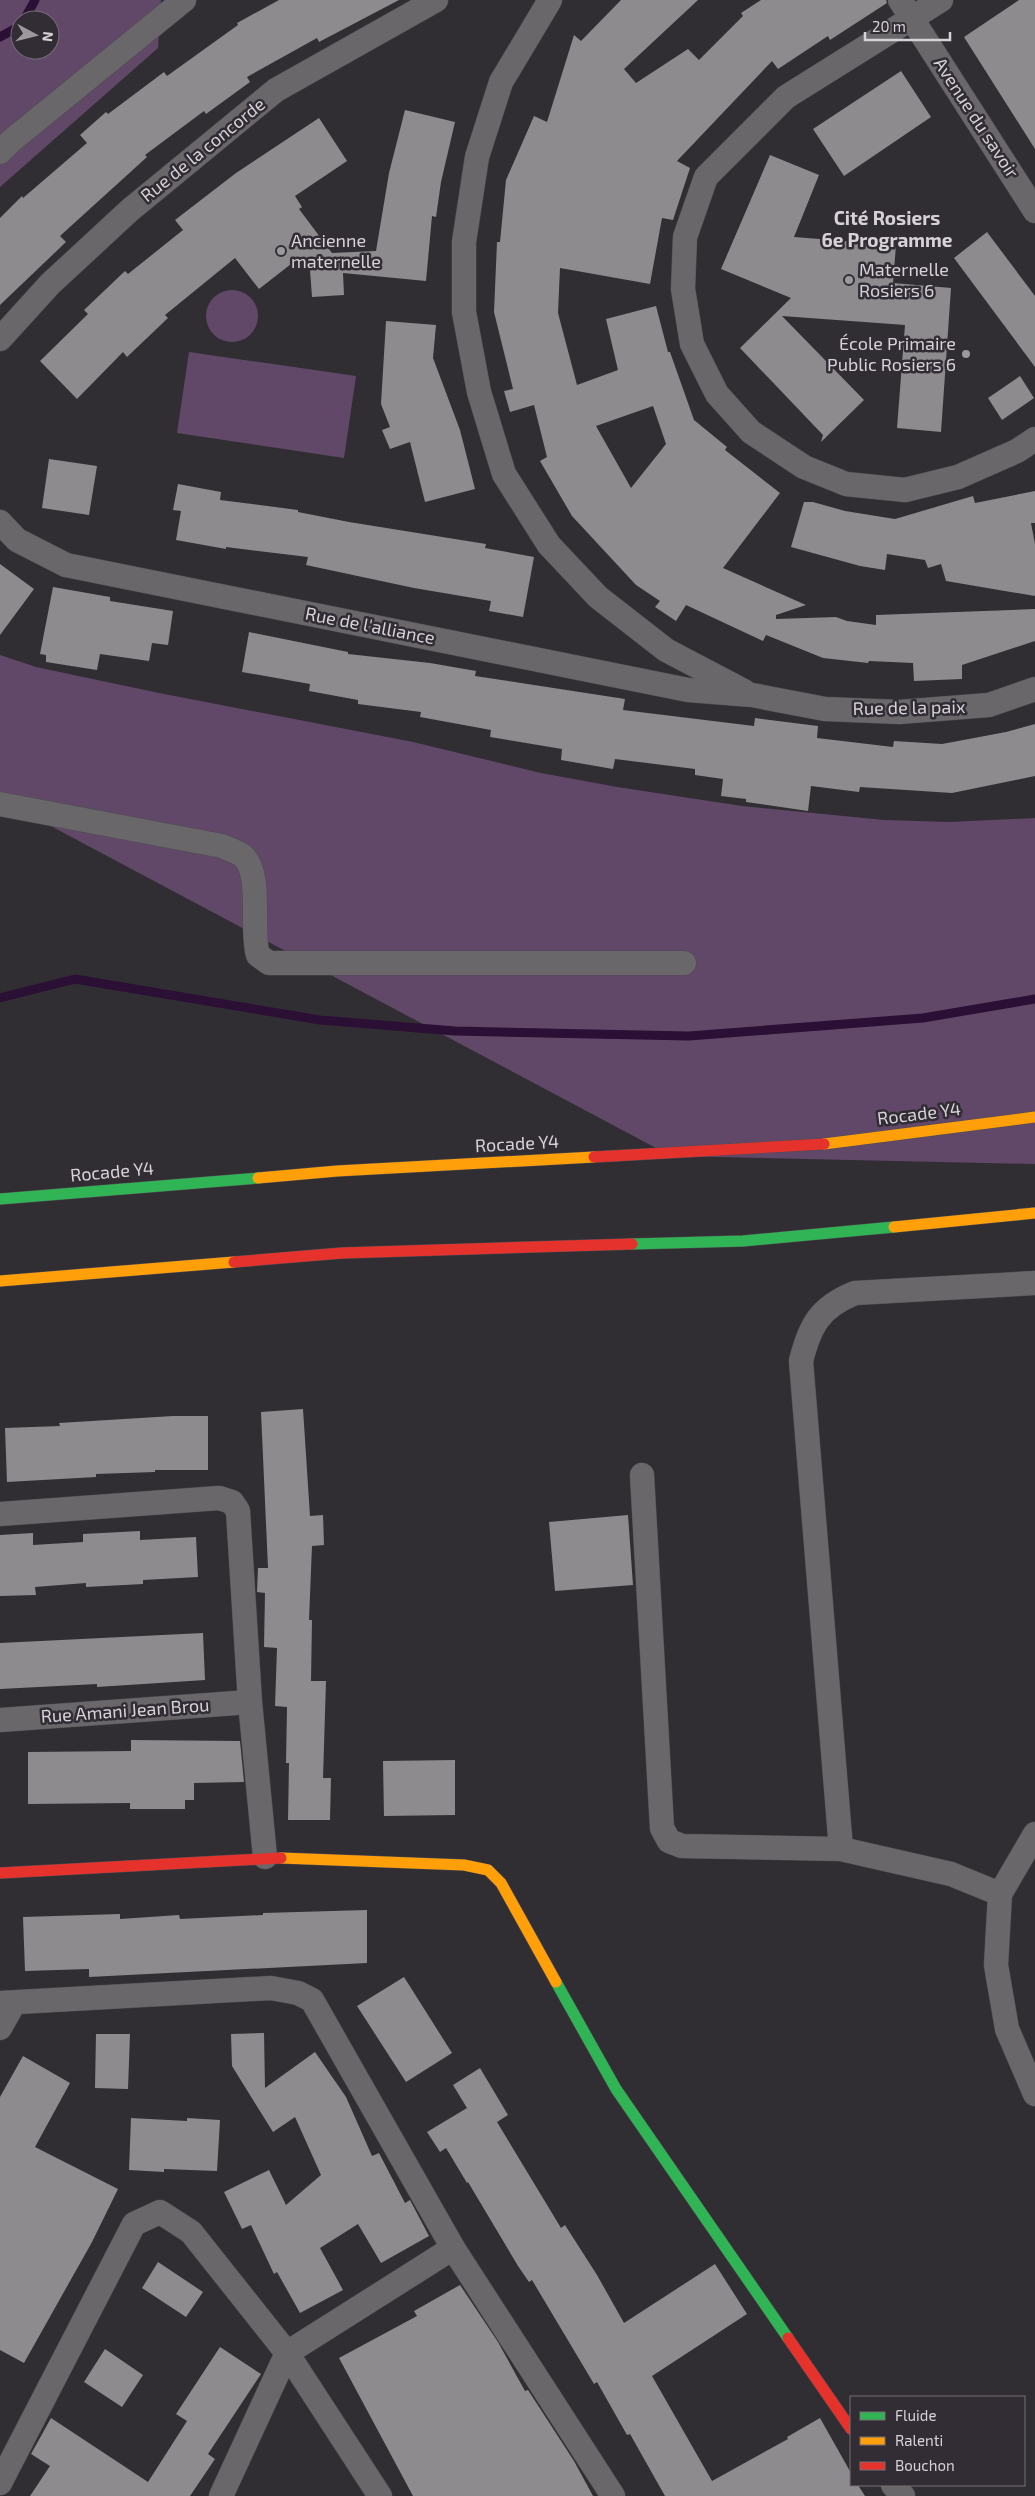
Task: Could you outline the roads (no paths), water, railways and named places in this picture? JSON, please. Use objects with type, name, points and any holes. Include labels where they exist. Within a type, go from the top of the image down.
[{"type":"main road","name":"Rocade Y4","points":[[0,1199],[337,1171],[807,1146],[1035,1117]]},
{"type":"main road","points":[[0,1281],[342,1253],[743,1241],[1035,1214]]},
{"type":"main road","points":[[0,1873],[265,1857],[464,1865],[488,1870],[501,1884],[616,2089],[850,2428]]},
{"type":"street","points":[[0,152],[18,135],[184,0]]},
{"type":"street","name":"Rue de la concorde","points":[[0,339],[50,284],[130,210],[276,90],[436,0]]},
{"type":"street","points":[[550,0],[501,82],[478,158],[464,242],[464,312],[479,392],[504,474],[549,545],[598,597],[666,650],[752,695]]},
{"type":"street","points":[[941,0],[906,10],[786,97],[706,176],[685,237],[683,289],[692,344],[717,394],[751,432],[804,467],[846,484],[905,490],[958,477],[1017,451],[1035,439]]},
{"type":"street","name":"Avenue du savoir","points":[[906,10],[1032,199]]},
{"type":"street","name":"Rue de l'alliance","points":[[0,522],[17,540],[66,565],[688,690],[752,695]]},
{"type":"street","name":"Rue de la paix","points":[[752,695],[825,709],[898,712],[989,705],[1035,689]]},
{"type":"street","points":[[0,804],[222,846],[244,856],[254,877],[254,942],[258,956],[269,962],[684,962]]},
{"type":"street","points":[[841,1849],[801,1361],[808,1334],[825,1310],[838,1300],[855,1293],[1035,1283]]},
{"type":"street","points":[[642,1475],[662,1828],[669,1841],[682,1846],[841,1849],[951,1874],[1000,1894]]},
{"type":"street","points":[[0,1514],[219,1498],[232,1502],[238,1511],[250,1702],[265,1857]]},
{"type":"street","name":"Rue Amani Jean Brou","points":[[0,1720],[250,1702]]},
{"type":"street","points":[[1035,1834],[1000,1894],[996,1965],[1007,2029],[1035,2094]]},
{"type":"street","points":[[0,2028],[7,2003],[271,1988],[298,1993],[312,2000],[453,2248],[613,2496]]},
{"type":"street","points":[[0,2482],[134,2224],[160,2212],[192,2232],[287,2353],[380,2496]]},
{"type":"street","points":[[221,2496],[287,2353],[453,2248]]},
{"type":"street","points":[[894,2486],[903,2496]]},
{"type":"waterway","points":[[30,10],[35,0]]},
{"type":"waterway","points":[[0,37],[10,32]]},
{"type":"waterway","points":[[0,998],[75,979],[320,1020],[455,1031],[689,1036],[923,1018],[1035,999]]},
{"type":"place","name":"Ancienne maternelle","points":[[281,251]]},
{"type":"place","name":"Maternelle Rosiers 6","points":[[849,280]]},
{"type":"place","name":"École Primaire Public Rosiers 6","points":[[966,354]]},
{"type":"district","name":"Cité Rosiers 6e Programme","points":[[887,229]]}]
